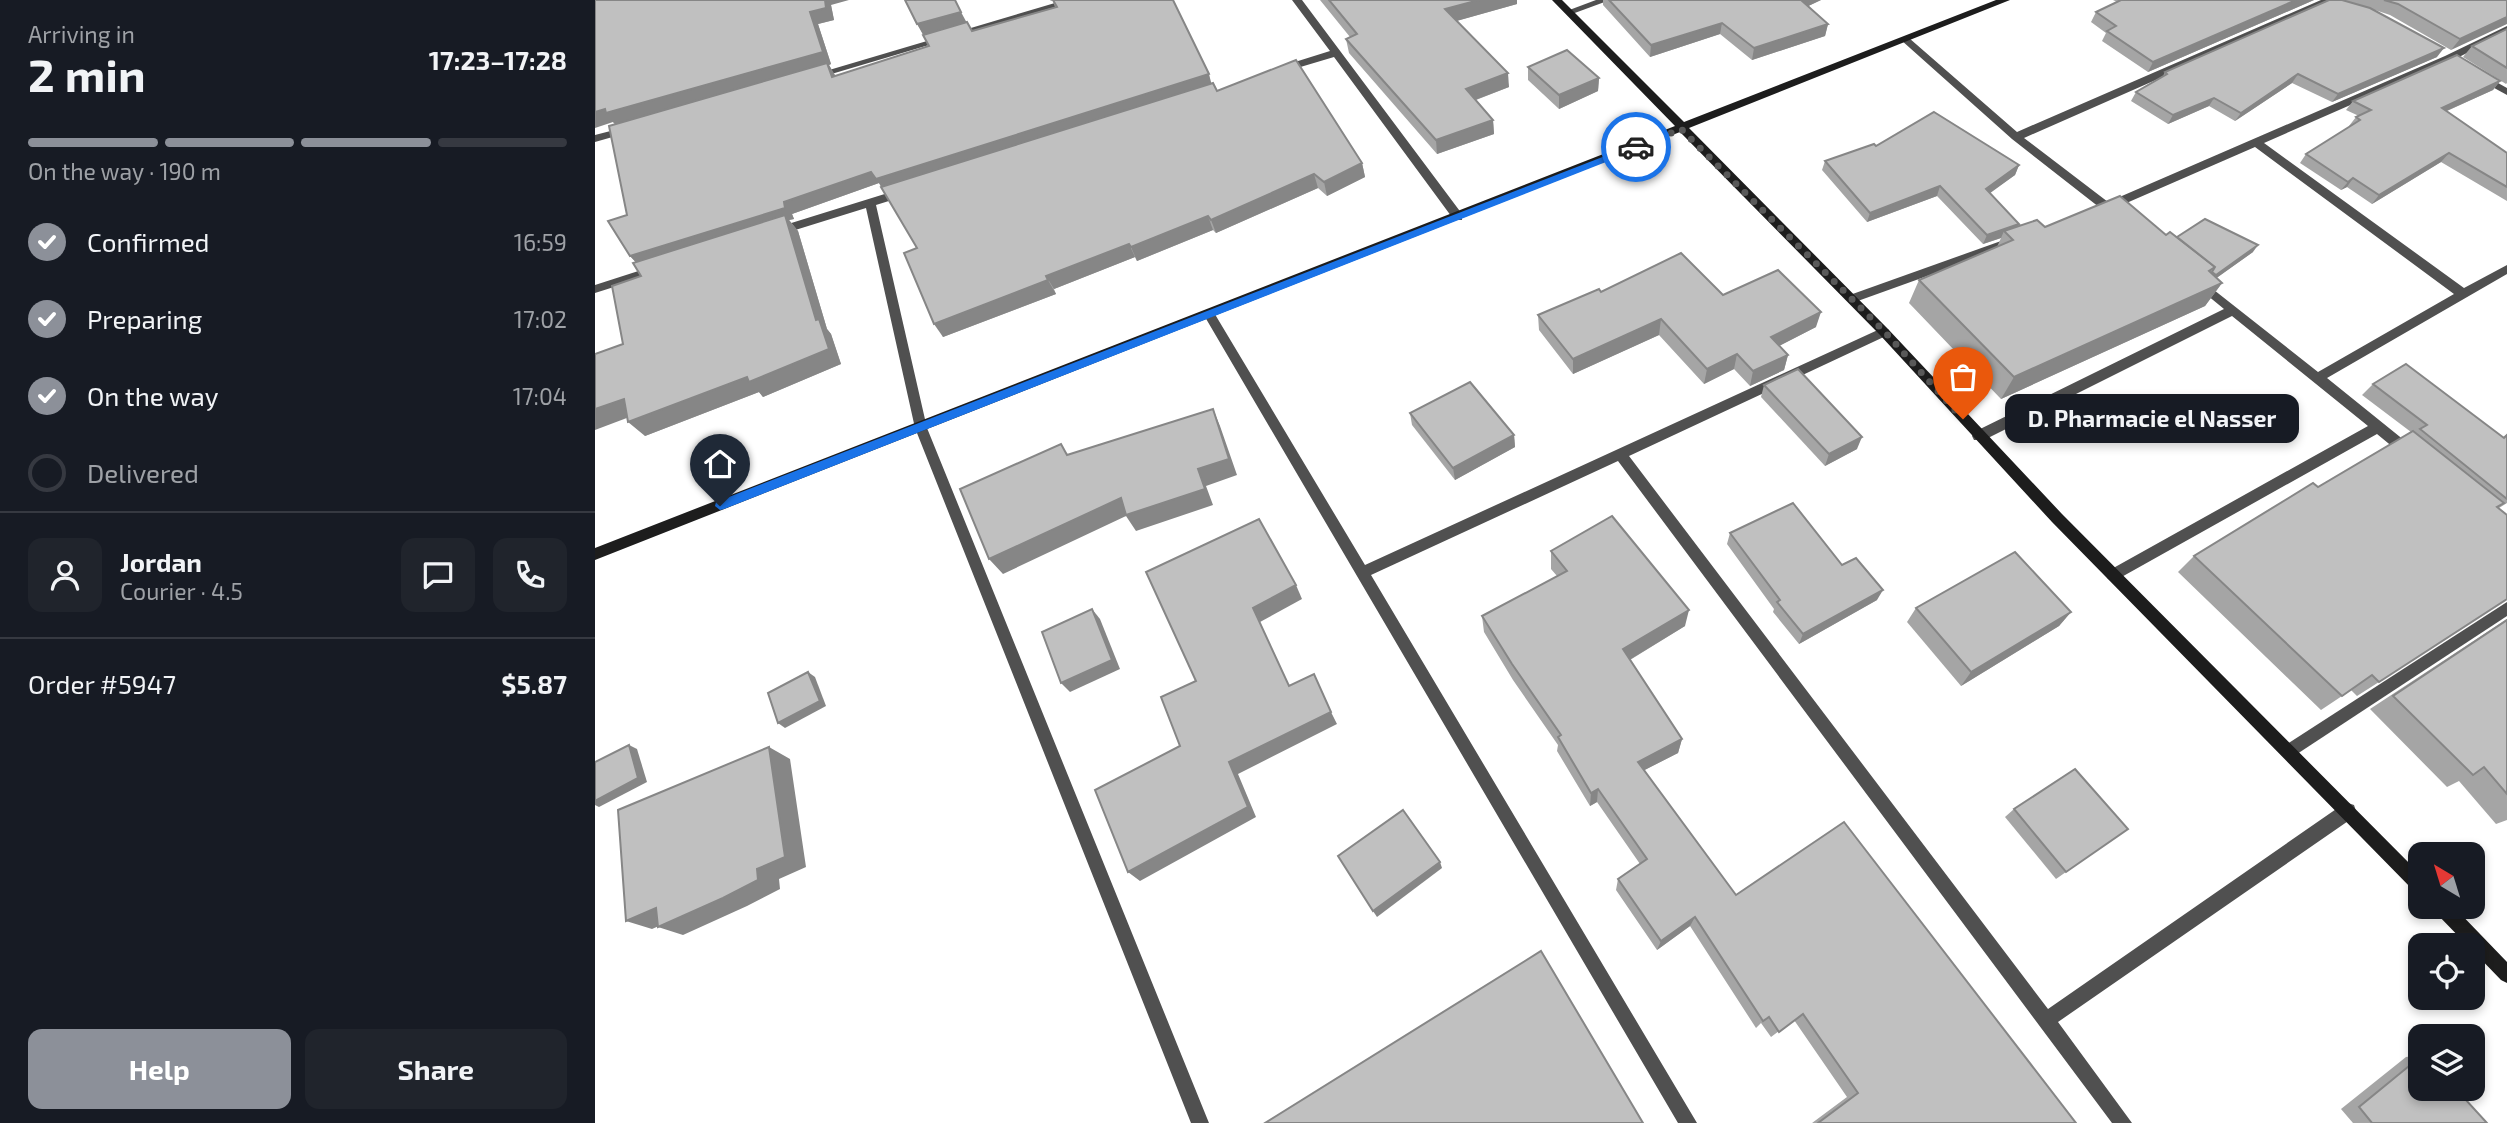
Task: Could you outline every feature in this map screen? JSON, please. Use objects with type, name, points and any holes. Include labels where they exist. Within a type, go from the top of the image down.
[{"type":"street","points":[[796,81],[1049,4],[1075,0]]},
{"type":"street","points":[[1297,0],[1458,217]]},
{"type":"street","points":[[1557,0],[1681,129],[1884,331],[1979,436],[2113,575],[2408,873]]},
{"type":"street","points":[[1569,12],[1605,0]]},
{"type":"street","points":[[595,554],[2005,0]]},
{"type":"street","points":[[2016,136],[2327,1],[2355,5]]},
{"type":"street","points":[[2094,212],[2449,58],[2507,29]]},
{"type":"street","points":[[1906,40],[2016,136],[2128,224]]},
{"type":"street","points":[[2438,51],[2461,65]]},
{"type":"street","points":[[1269,74],[1335,53]]},
{"type":"street","points":[[2472,72],[2507,92]]},
{"type":"street","points":[[595,139],[635,128]]},
{"type":"street","points":[[2256,142],[2463,294]]},
{"type":"street","points":[[765,236],[910,190]]},
{"type":"street","points":[[870,203],[921,428],[1200,1123]]},
{"type":"street","points":[[1851,299],[2030,235]]},
{"type":"street","points":[[595,289],[674,264]]},
{"type":"street","points":[[2317,378],[2507,269]]},
{"type":"street","points":[[2191,275],[2421,462]]},
{"type":"street","points":[[1979,436],[2233,310]]},
{"type":"street","points":[[1209,314],[1688,1123]]},
{"type":"street","points":[[1362,573],[1884,331]]},
{"type":"street","points":[[2113,575],[2378,427]]},
{"type":"street","points":[[1619,453],[2123,1123]]},
{"type":"street","points":[[2289,751],[2507,608]]},
{"type":"street","points":[[2045,1021],[2348,811]]},
{"type":"street","points":[[2454,919],[2507,974]]},
{"type":"building","points":[[595,0],[825,0],[826,8],[810,12],[823,52],[606,113],[605,109],[595,112]]},
{"type":"building","points":[[905,0],[955,0],[961,12],[917,24]]},
{"type":"building","points":[[1053,0],[1173,0],[1209,74],[876,179],[871,172],[784,202],[785,208],[630,256],[608,221],[627,215],[609,126],[827,63],[832,77],[929,46],[923,35],[967,22],[972,31],[1057,7]]},
{"type":"building","points":[[1329,0],[1479,0],[1445,9],[1508,73],[1466,89],[1493,120],[1436,140],[1346,39],[1357,34]]},
{"type":"building","points":[[1609,0],[1801,0],[1828,24],[1754,48],[1722,23],[1651,45]]},
{"type":"building","points":[[2121,0],[2296,0],[2153,62],[2107,31],[2116,26],[2096,12]]},
{"type":"building","points":[[2329,0],[2342,0],[2370,8],[2444,48],[2338,94],[2298,74],[2241,113],[2214,98],[2173,115],[2136,92],[2167,74],[2165,72]]},
{"type":"building","points":[[2384,0],[2507,0],[2507,17],[2460,39],[2398,4]]},
{"type":"building","points":[[2507,29],[2507,68],[2472,46]]},
{"type":"building","points":[[1567,50],[1599,78],[1559,95],[1528,67]]},
{"type":"building","points":[[2457,55],[2500,81],[2442,108],[2507,153],[2507,187],[2449,153],[2379,195],[2353,178],[2348,182],[2306,154],[2360,120],[2356,117],[2371,110],[2353,101]]},
{"type":"building","points":[[1296,60],[1362,163],[1324,182],[1314,174],[1211,220],[1208,216],[1131,247],[1129,244],[1046,276],[1048,280],[934,324],[904,253],[917,248],[881,187],[1213,83],[1217,91]]},
{"type":"building","points":[[1934,112],[2019,165],[1986,189],[2019,224],[1987,235],[1940,186],[1870,213],[1825,161],[1874,144],[1876,146]]},
{"type":"building","points":[[2120,196],[2166,235],[2170,232],[2215,267],[2209,271],[2222,283],[2014,377],[1919,280],[2013,240],[2004,231],[2037,220],[2045,227]]},
{"type":"building","points":[[785,215],[816,320],[819,319],[829,349],[749,382],[747,377],[628,422],[624,399],[595,409],[595,354],[623,344],[612,286],[641,276],[633,263]]},
{"type":"building","points":[[2205,219],[2258,245],[2216,275],[2212,272],[2215,267],[2177,237]]},
{"type":"building","points":[[1681,253],[1723,295],[1778,270],[1821,312],[1771,337],[1788,355],[1753,371],[1737,354],[1707,369],[1661,319],[1573,359],[1538,315],[1599,289],[1601,292]]},
{"type":"building","points":[[2406,364],[2504,438],[2507,435],[2507,499],[2420,429],[2427,425],[2373,384]]},
{"type":"building","points":[[1798,369],[1862,437],[1829,454],[1764,385]]},
{"type":"building","points":[[1470,382],[1514,435],[1453,468],[1410,413]]},
{"type":"building","points":[[1213,409],[1229,459],[1198,469],[1205,489],[1126,515],[1121,498],[989,559],[960,489],[1061,444],[1067,455]]},
{"type":"building","points":[[2413,431],[2504,503],[2497,507],[2507,515],[2507,599],[2379,682],[2372,675],[2342,696],[2194,556],[2313,483],[2318,487]]},
{"type":"building","points":[[1793,503],[1842,565],[1856,558],[1883,590],[1803,634],[1777,602],[1780,600],[1730,533]]},
{"type":"building","points":[[1612,516],[1689,610],[1623,649],[1682,739],[1638,762],[1736,895],[1844,822],[2076,1123],[1818,1123],[1858,1093],[1803,1014],[1779,1032],[1769,1017],[1763,1021],[1695,917],[1661,941],[1618,879],[1647,859],[1598,789],[1591,793],[1558,737],[1561,735],[1482,616],[1567,571],[1551,551]]},
{"type":"building","points":[[1259,519],[1296,585],[1253,608],[1289,686],[1314,674],[1331,712],[1229,762],[1248,807],[1128,872],[1095,790],[1180,746],[1161,697],[1196,681],[1146,572]]},
{"type":"building","points":[[2015,552],[2071,612],[1971,672],[1916,608]]},
{"type":"building","points":[[1092,609],[1112,660],[1061,683],[1042,632]]},
{"type":"building","points":[[2507,620],[2507,794],[2484,767],[2473,775],[2393,696]]},
{"type":"building","points":[[808,672],[820,701],[778,723],[768,693]]},
{"type":"building","points":[[629,745],[638,778],[595,801],[595,762]]},
{"type":"building","points":[[769,747],[785,857],[757,869],[758,880],[658,927],[656,908],[626,921],[618,810]]},
{"type":"building","points":[[2075,769],[2128,829],[2066,872],[2014,809]]},
{"type":"building","points":[[1403,810],[1440,862],[1373,911],[1338,856]]},
{"type":"building","points":[[1541,951],[1643,1123],[1265,1123]]},
{"type":"building","points":[[2408,1067],[2408,1101],[2467,1101],[2487,1123],[2372,1123],[2359,1107]]},
{"type":"way so far","points":[[1636,147],[1681,129],[1884,331],[1963,419]]},
{"type":"place","name":"D. Pharmacie el Nasser","points":[[1963,419]]},
{"type":"route","points":[[720,506],[1636,147]]}]
